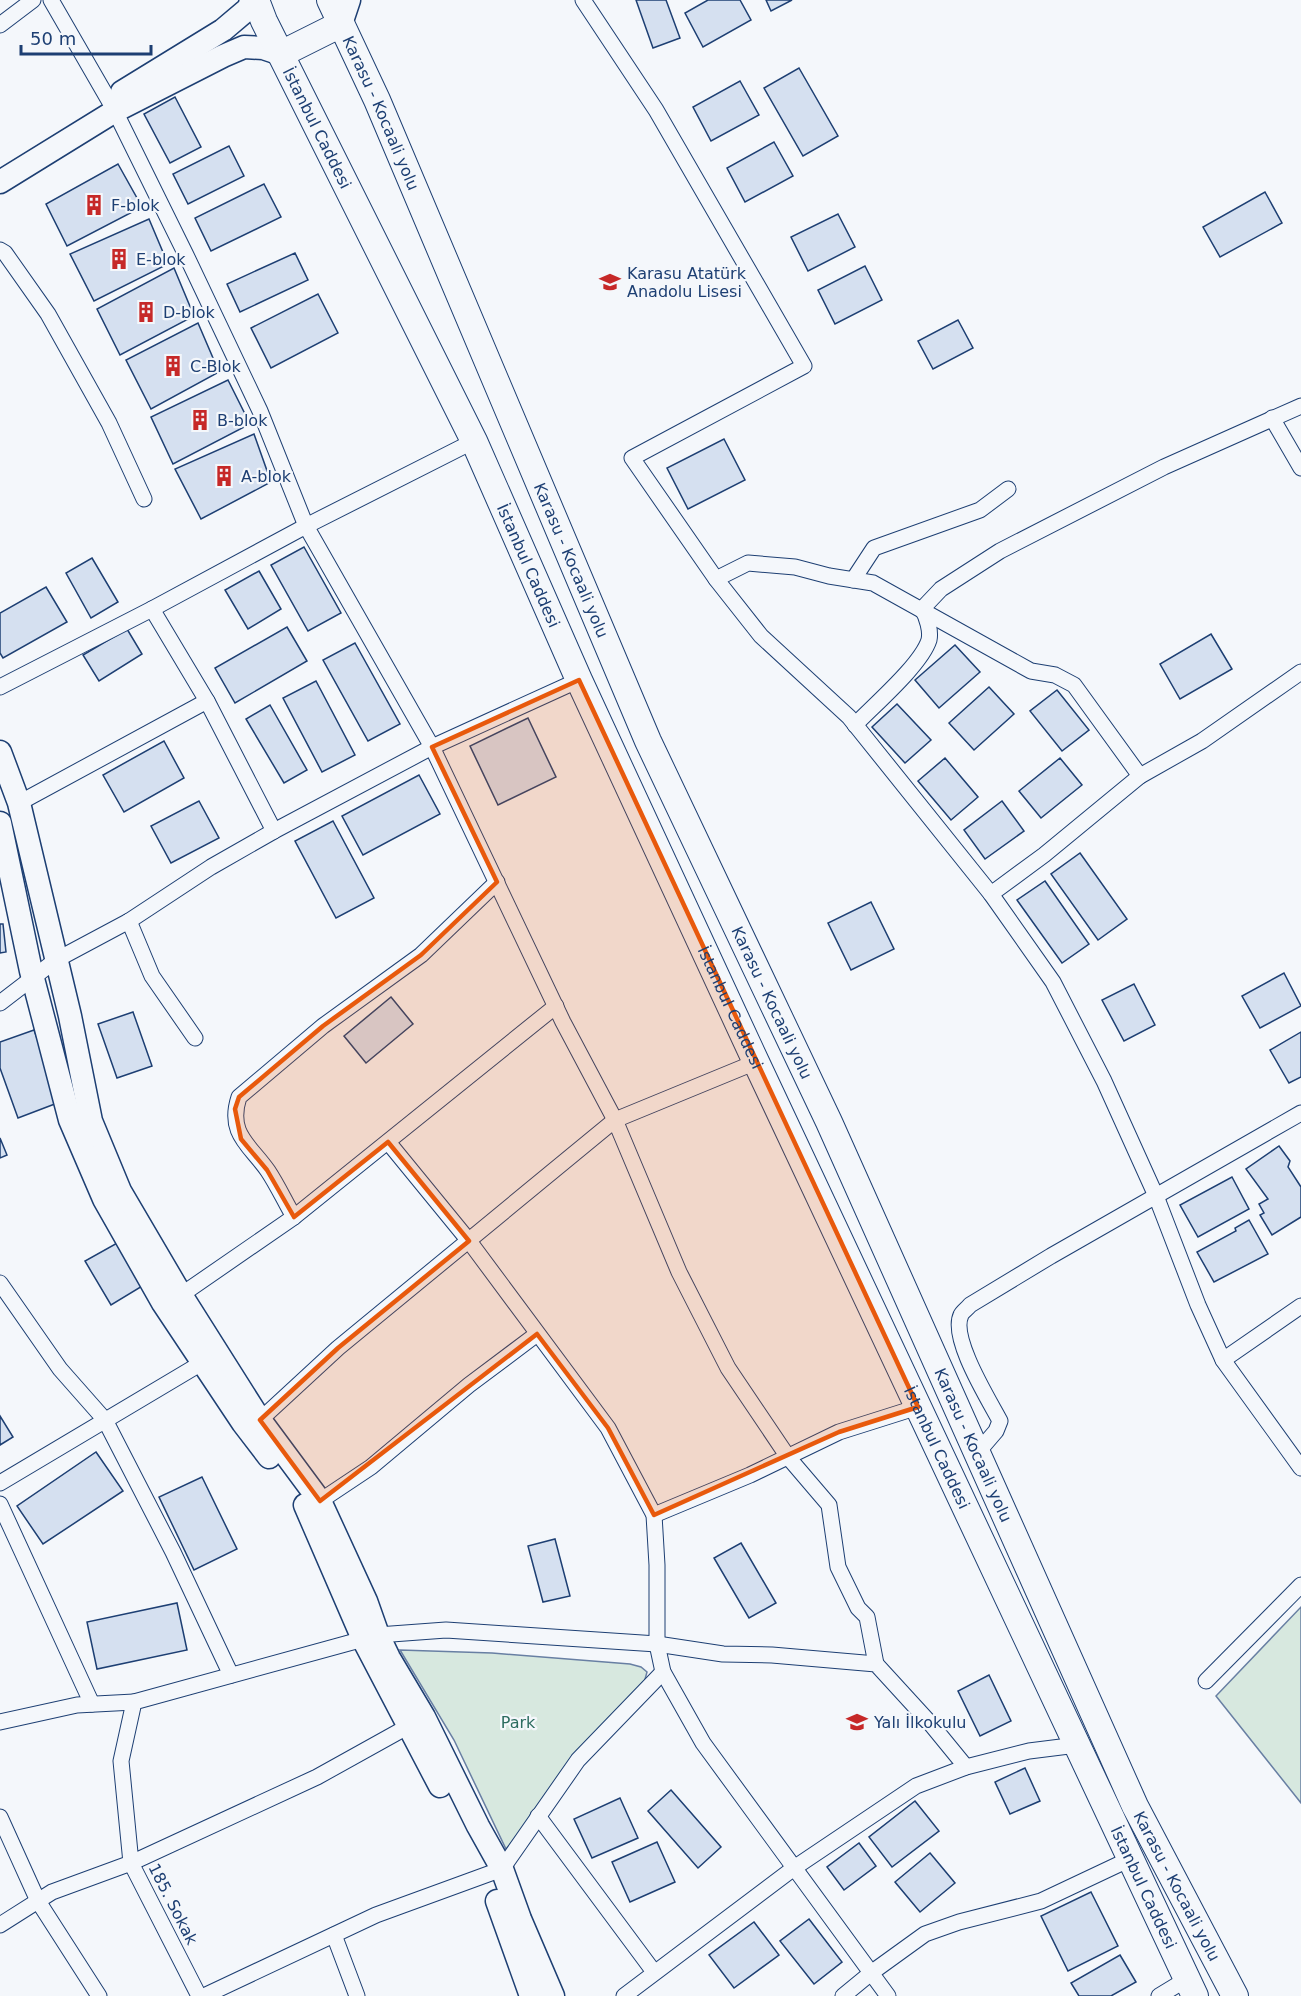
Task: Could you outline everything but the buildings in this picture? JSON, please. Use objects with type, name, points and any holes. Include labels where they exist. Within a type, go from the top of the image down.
[{"type":"highway","name":"Karasu - Kocaali yolu","points":[[330,0],[377,100],[648,741],[829,1122],[1135,1806],[1234,1996]]},
{"type":"highway","name":"İstanbul Caddesi","points":[[257,7],[474,441],[579,680],[756,1062],[1191,1988]]},
{"type":"highway","points":[[281,54],[341,24]]},
{"type":"main road","points":[[341,24],[349,0]]},
{"type":"main road","points":[[0,183],[223,30],[249,8],[257,7]]},
{"type":"main road","points":[[0,169],[112,106],[244,47],[263,48],[281,54]]},
{"type":"main road","points":[[0,752],[19,803],[70,1016],[91,1121],[120,1191],[181,1296],[243,1423],[306,1506],[370,1637],[416,1722],[472,1815],[494,1871],[531,1996]]},
{"type":"main road","points":[[0,824],[4,855],[33,978],[70,1120],[104,1199],[163,1303],[260,1420],[320,1501],[366,1600],[370,1637]]},
{"type":"main road","points":[[494,1871],[520,1919],[553,1996]]},
{"type":"street","points":[[0,25],[33,0]]},
{"type":"street","points":[[51,0],[112,106],[186,255],[260,411],[306,526],[432,747],[556,1006],[615,1120],[679,1272],[728,1368],[788,1458],[829,1505],[838,1567],[858,1608],[867,1617],[876,1664],[930,1723],[966,1767]]},
{"type":"street","points":[[583,0],[656,110],[804,366],[632,458],[716,579],[761,636],[855,724],[991,894],[1053,982],[1104,1081],[1156,1196],[1198,1305],[1223,1359],[1301,1468]]},
{"type":"street","points":[[0,249],[48,314],[109,423],[144,499]]},
{"type":"street","points":[[922,609],[941,589],[1000,551],[1164,467],[1301,406]]},
{"type":"street","points":[[1272,418],[1301,468]]},
{"type":"street","points":[[0,687],[306,526],[474,441]]},
{"type":"street","points":[[853,580],[874,548],[980,510],[1008,489]]},
{"type":"street","points":[[716,579],[748,563],[795,567],[829,576],[873,583],[1031,671],[1055,675],[1074,685],[1140,776]]},
{"type":"street","points":[[152,609],[207,702],[274,831]]},
{"type":"street","points":[[855,724],[923,653],[930,638],[926,615],[922,609]]},
{"type":"street","points":[[991,894],[1044,855],[1140,776],[1202,741],[1301,672]]},
{"type":"street","points":[[0,1003],[56,960],[129,921],[211,867],[274,831],[432,747],[579,680]]},
{"type":"street","points":[[19,803],[207,702]]},
{"type":"street","points":[[4,855],[30,852]]},
{"type":"street","points":[[294,1217],[267,1170],[241,1139],[235,1110],[239,1097],[323,1026],[421,955],[497,882]]},
{"type":"street","points":[[129,921],[152,976],[195,1038]]},
{"type":"street","points":[[181,1296],[294,1217],[556,1006]]},
{"type":"street","points":[[260,1420],[338,1348],[615,1120],[756,1062]]},
{"type":"street","points":[[978,1452],[996,1431],[1000,1421],[966,1355],[958,1330],[961,1315],[970,1305],[1301,1113]]},
{"type":"street","points":[[388,1142],[469,1241],[608,1428],[654,1515],[657,1565],[657,1644],[663,1672],[703,1743],[888,1996]]},
{"type":"street","points":[[0,1282],[60,1369],[105,1420],[173,1552],[231,1676]]},
{"type":"street","points":[[1223,1359],[1301,1306]]},
{"type":"street","points":[[320,1501],[371,1467],[469,1385],[537,1334]]},
{"type":"street","points":[[0,1483],[210,1358]]},
{"type":"street","points":[[654,1515],[788,1458],[838,1432],[918,1407]]},
{"type":"street","points":[[0,1504],[92,1704]]},
{"type":"street","points":[[1206,1682],[1301,1585]]},
{"type":"street","points":[[0,1722],[76,1704],[134,1702],[370,1637],[446,1630],[657,1644],[723,1654],[772,1655],[876,1664]]},
{"type":"street","points":[[204,1996],[376,1915],[494,1871],[538,1816],[578,1760],[663,1672]]},
{"type":"street","points":[[134,1702],[122,1761],[131,1863],[316,1777],[416,1722]]},
{"type":"street","points":[[624,1996],[794,1868],[916,1786],[966,1767],[1029,1751],[1077,1745]]},
{"type":"street","points":[[538,1816],[654,1972]]},
{"type":"street","points":[[0,1817],[38,1901],[99,1996]]},
{"type":"street","points":[[843,1996],[925,1934],[959,1922],[1041,1901],[1130,1859]]},
{"type":"street","name":"185. Sokak","points":[[0,1925],[52,1892],[131,1863],[198,1996]]},
{"type":"street","points":[[334,1935],[357,1996]]},
{"type":"street","points":[[1159,1996],[1191,1988]]},
{"type":"highlighted area","points":[[579,680],[918,1407],[839,1432],[654,1515],[608,1428],[537,1334],[320,1501],[260,1420],[338,1348],[469,1241],[388,1142],[294,1217],[267,1170],[241,1139],[235,1109],[239,1097],[323,1026],[421,955],[497,882],[432,747]]},
{"type":"green space","points":[[1301,1607],[1301,1803],[1216,1696]]},
{"type":"green space","name":"Park","points":[[400,1650],[492,1653],[630,1664],[641,1667],[647,1672],[644,1683],[506,1849],[454,1740]]},
{"type":"place","name":"F-blok","points":[[94,205]]},
{"type":"place","name":"E-blok","points":[[119,259]]},
{"type":"place","name":"Karasu Atatürk Anadolu Lisesi","points":[[610,282]]},
{"type":"place","name":"D-blok","points":[[146,312]]},
{"type":"place","name":"C-Blok","points":[[173,366]]},
{"type":"place","name":"B-blok","points":[[200,420]]},
{"type":"place","name":"A-blok","points":[[224,476]]},
{"type":"place","name":"Yalı İlkokulu","points":[[857,1722]]}]
